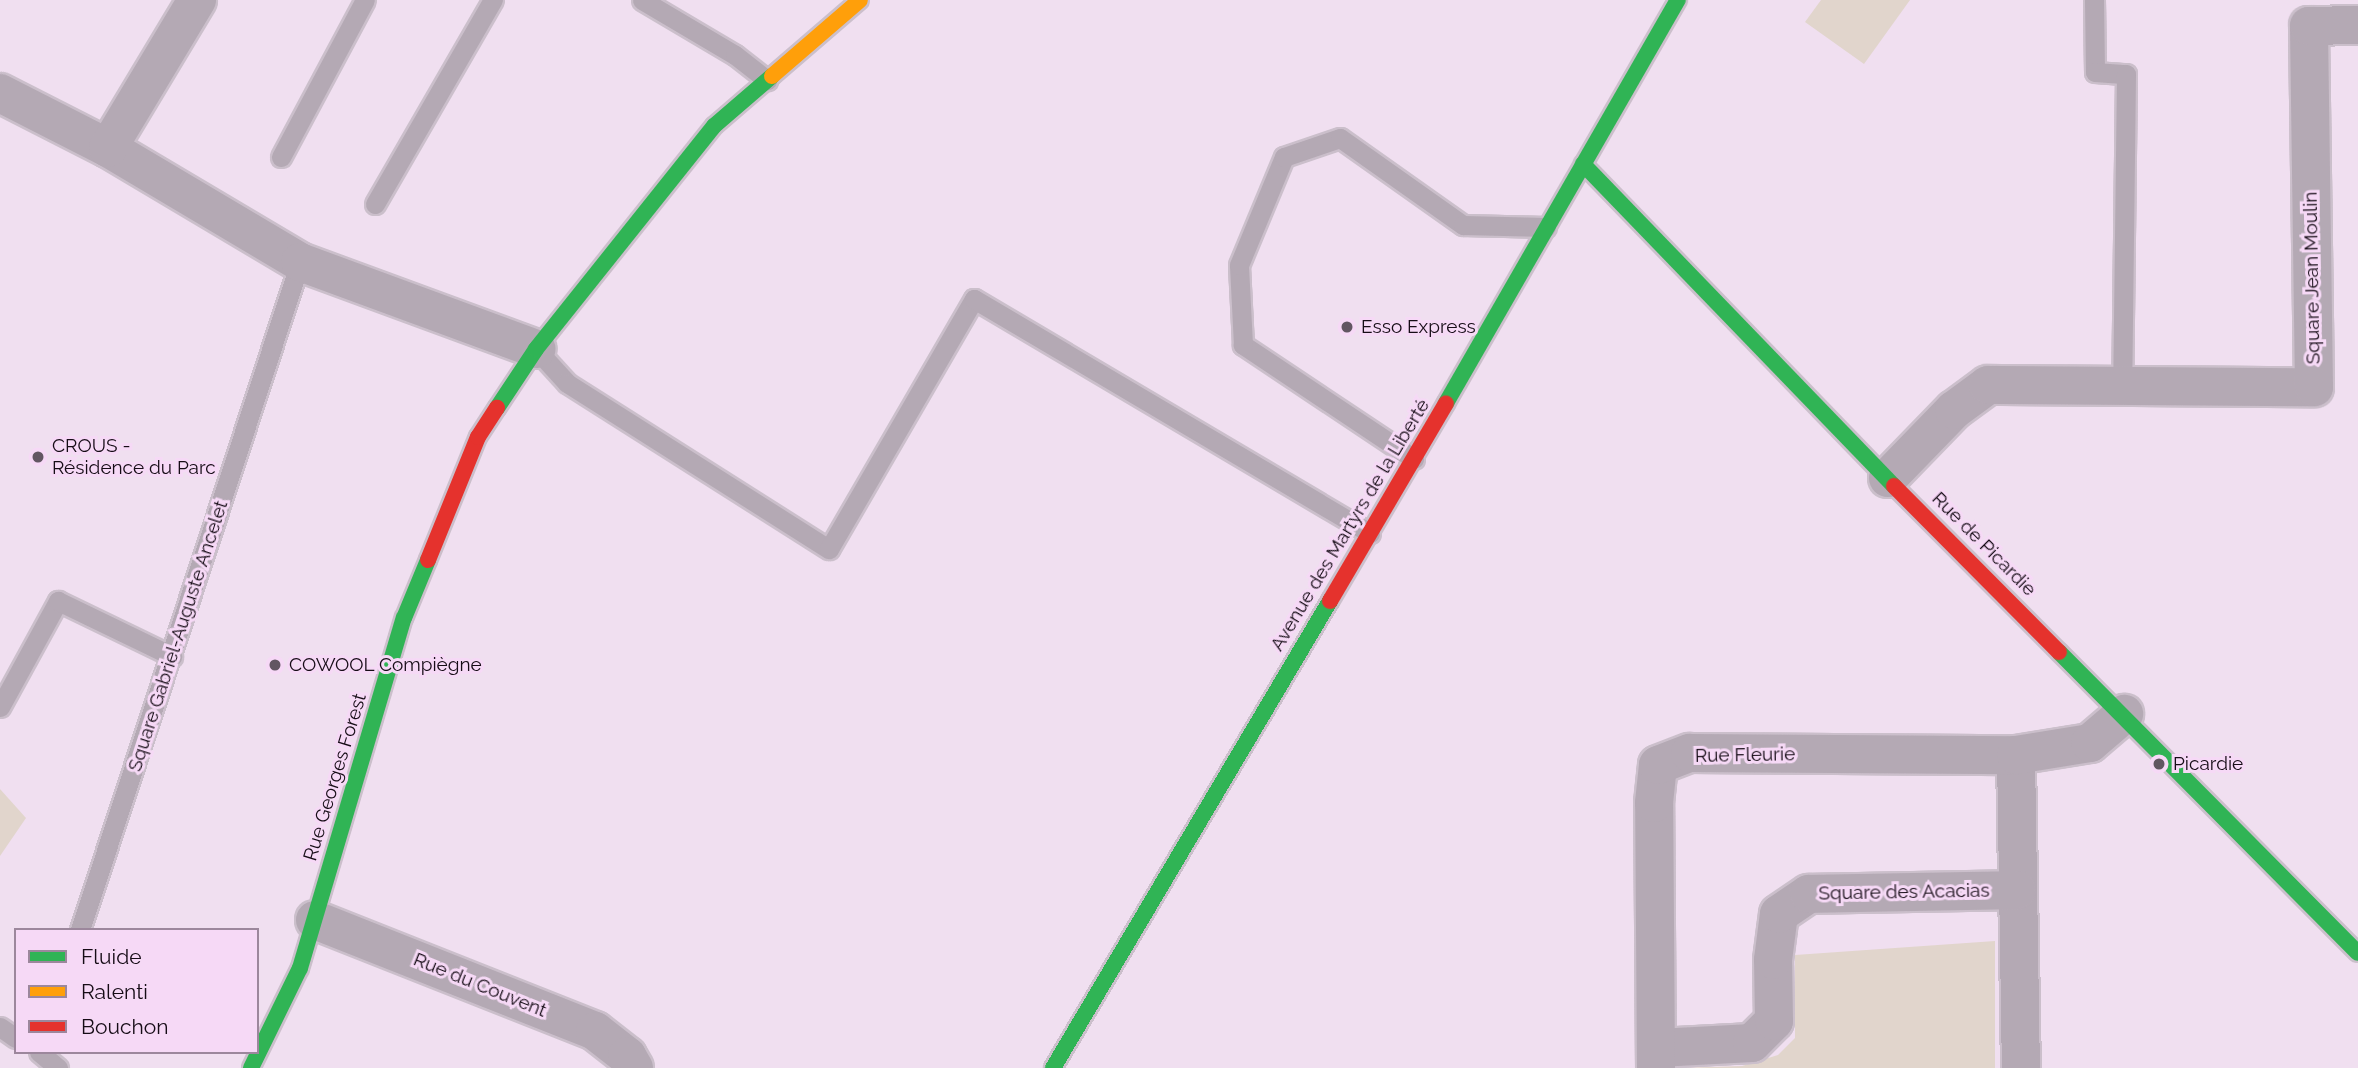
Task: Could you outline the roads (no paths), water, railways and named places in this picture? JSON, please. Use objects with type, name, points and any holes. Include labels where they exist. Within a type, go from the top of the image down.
[{"type":"street","points":[[108,148],[197,0]]},
{"type":"street","name":"Rue Georges Forest","points":[[259,1052],[300,968],[404,618],[478,437],[536,349],[714,126],[860,0]]},
{"type":"street","name":"Avenue des Martyrs de la Liberté","points":[[1053,1068],[1414,459],[1678,0]]},
{"type":"street","name":"Square Jean Moulin","points":[[1888,478],[1954,410],[1988,385],[2314,387],[2309,26],[2358,25]]},
{"type":"street","points":[[0,93],[108,148],[300,262],[536,349]]},
{"type":"street","name":"Rue de Picardie","points":[[1583,164],[1621,209],[2358,953]]},
{"type":"street","name":"Rue Fleurie","points":[[1657,1058],[1654,803],[1658,765],[1690,753],[2016,755],[2090,743],[2124,714]]},
{"type":"street","name":"Square des Acacias","points":[[2016,755],[2021,1068]]},
{"type":"street","name":"Square des Acacias","points":[[1657,1058],[1752,1043],[1774,1021],[1773,960],[1779,914],[1809,894],[2017,890]]},
{"type":"street","name":"Rue du Couvent","points":[[315,919],[595,1031],[627,1056],[634,1068]]},
{"type":"lane","points":[[281,157],[365,0]]},
{"type":"lane","points":[[375,204],[493,0]]},
{"type":"lane","points":[[642,0],[735,55],[767,80]]},
{"type":"lane","points":[[2094,0],[2095,72],[2126,74],[2122,386]]},
{"type":"lane","points":[[1414,459],[1243,345],[1239,265],[1284,157],[1340,138],[1463,225],[1546,227]]},
{"type":"lane","name":"Square Gabriel-Auguste Ancelet","points":[[81,928],[300,262]]},
{"type":"lane","points":[[536,349],[567,383],[829,549],[974,299],[1370,533]]},
{"type":"lane","points":[[0,706],[58,601],[172,656]]},
{"type":"lane","points":[[39,1054],[58,1068]]},
{"type":"place","name":"Esso Express","points":[[1347,327]]},
{"type":"place","name":"CROUS - Résidence du Parc","points":[[38,457]]},
{"type":"place","name":"COWOOL Compiègne","points":[[275,665]]},
{"type":"place","name":"Picardie","points":[[2159,764]]}]
